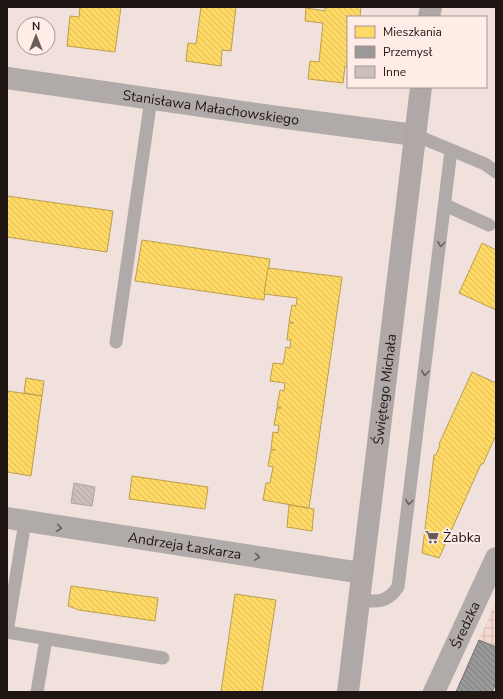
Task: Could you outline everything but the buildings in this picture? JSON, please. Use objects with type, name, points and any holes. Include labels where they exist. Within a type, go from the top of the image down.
[{"type":"street","name":"Stanisława Małachowskiego","points":[[7,78],[415,135]]},
{"type":"street","name":"Świętego Michała","points":[[348,692],[421,88]]},
{"type":"street","name":"Andrzeja Łaskarza","points":[[16,520],[362,573]]},
{"type":"street","name":"Średzka","points":[[434,692],[496,558]]},
{"type":"lane","points":[[116,342],[151,99]]},
{"type":"lane","points":[[415,135],[485,164],[496,172]]},
{"type":"lane","points":[[359,600],[384,600],[392,596],[398,587],[451,150]]},
{"type":"lane","points":[[445,205],[489,225]]},
{"type":"lane","points":[[16,520],[7,632],[162,658]]},
{"type":"lane","points":[[37,692],[46,639]]},
{"type":"shaded area","points":[[496,602],[496,692],[455,692]]},
{"type":"place","name":"Żabka","points":[[432,537]]}]
